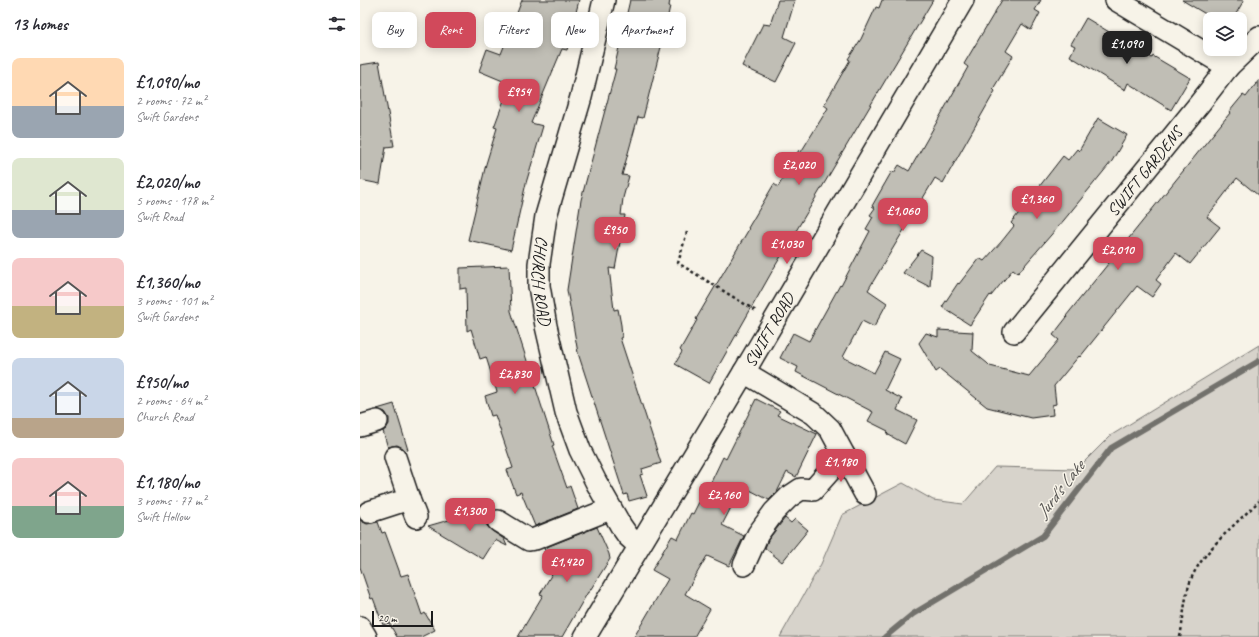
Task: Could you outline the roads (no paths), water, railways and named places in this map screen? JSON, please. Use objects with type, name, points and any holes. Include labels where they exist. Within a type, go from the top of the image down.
[{"type":"street","name":"CHURCH ROAD","points":[[604,0],[581,97],[546,216],[539,264],[539,279],[546,326],[566,412],[580,450],[610,509],[628,536],[639,546]]},
{"type":"street","name":"SWIFT ROAD","points":[[585,637],[744,372],[962,0]]},
{"type":"street","points":[[1116,0],[1228,67]]},
{"type":"street","name":"SWIFT GARDENS","points":[[1014,332],[1228,67],[1259,37]]},
{"type":"street","points":[[744,372],[814,414],[830,429],[865,494]]},
{"type":"street","points":[[744,565],[758,534],[774,512],[789,497],[801,489],[813,490],[844,455]]},
{"type":"street","points":[[369,512],[413,508],[395,457]]},
{"type":"street","points":[[498,521],[529,540],[535,539],[610,509]]},
{"type":"street","points":[[360,627],[366,637]]},
{"type":"waterway","name":"Jurd's Lake","points":[[885,637],[913,614],[1043,536],[1111,448],[1259,361]]}]
